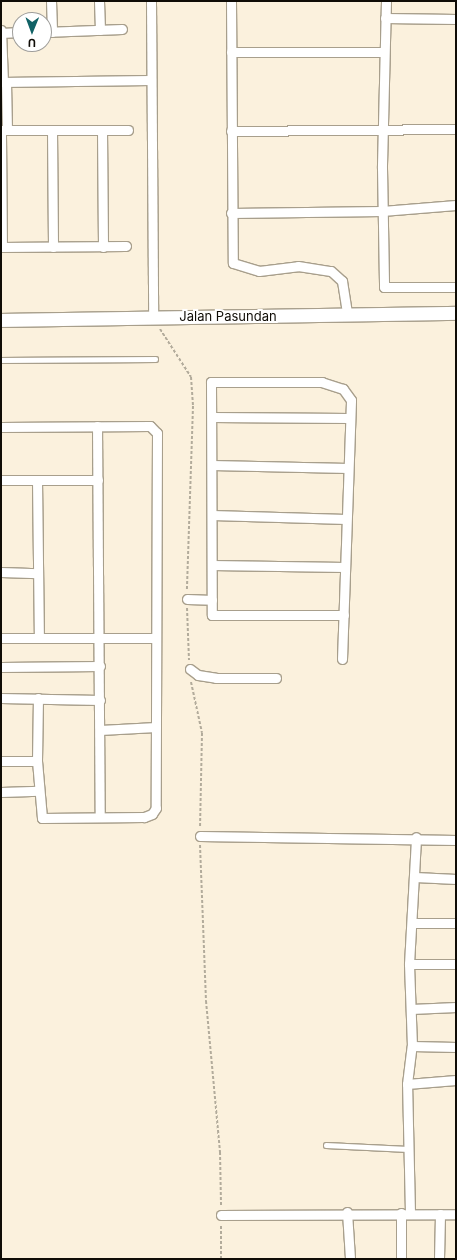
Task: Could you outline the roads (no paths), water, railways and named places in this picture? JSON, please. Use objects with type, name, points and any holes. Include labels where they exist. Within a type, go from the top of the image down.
[{"type":"street","points":[[50,12],[51,1]]},
{"type":"street","points":[[99,1],[100,30]]},
{"type":"street","points":[[151,1],[150,80],[153,316]]},
{"type":"street","points":[[231,1],[230,213],[233,263],[259,271],[298,266],[331,270],[342,281],[347,314]]},
{"type":"street","points":[[386,1],[382,129],[384,287],[456,287]]},
{"type":"street","points":[[385,18],[456,19]]},
{"type":"street","points":[[52,32],[122,29]]},
{"type":"street","points":[[12,32],[1,32],[3,82],[1,247],[126,246]]},
{"type":"street","points":[[231,52],[384,52]]},
{"type":"street","points":[[3,82],[150,80]]},
{"type":"street","points":[[231,131],[456,128]]},
{"type":"street","points":[[3,132],[52,130],[128,130]]},
{"type":"street","points":[[52,130],[53,247]]},
{"type":"street","points":[[102,130],[103,247]]},
{"type":"street","points":[[230,213],[382,211],[456,205]]},
{"type":"street","name":"Jalan Pasundan","points":[[1,320],[153,316],[456,313]]},
{"type":"street","points":[[342,659],[344,615],[346,519],[351,400],[343,389],[322,382],[221,380],[211,382],[212,615],[344,615]]},
{"type":"street","points":[[212,417],[350,418]]},
{"type":"street","points":[[97,426],[100,817]]},
{"type":"street","points":[[1,427],[150,426],[157,433],[154,638],[156,727],[155,811],[144,818],[42,818],[37,761],[38,698]]},
{"type":"street","points":[[212,466],[348,468]]},
{"type":"street","points":[[1,480],[98,480]]},
{"type":"street","points":[[37,480],[39,638]]},
{"type":"street","points":[[212,515],[346,519]]},
{"type":"street","points":[[212,565],[345,567]]},
{"type":"street","points":[[1,572],[38,572]]},
{"type":"street","points":[[187,600],[212,600]]},
{"type":"street","points":[[1,638],[154,638]]},
{"type":"street","points":[[1,667],[100,666]]},
{"type":"street","points":[[190,669],[198,675],[216,678],[276,678]]},
{"type":"street","points":[[1,698],[100,700]]},
{"type":"street","points":[[100,730],[156,727]]},
{"type":"street","points":[[1,761],[37,761]]},
{"type":"street","points":[[1,792],[39,791]]},
{"type":"street","points":[[200,836],[416,837],[456,840]]},
{"type":"street","points":[[401,1259],[408,1150],[407,1084],[412,1046],[409,964],[415,877],[416,837]]},
{"type":"street","points":[[415,877],[456,879]]},
{"type":"street","points":[[412,923],[456,923]]},
{"type":"street","points":[[409,964],[456,964]]},
{"type":"street","points":[[411,1009],[456,1007]]},
{"type":"street","points":[[412,1046],[456,1047]]},
{"type":"street","points":[[407,1084],[456,1080]]},
{"type":"street","points":[[348,1212],[350,1259]]},
{"type":"street","points":[[221,1215],[348,1212],[456,1214]]},
{"type":"street","points":[[439,1259],[440,1214]]},
{"type":"lane","points":[[1,360],[155,359]]},
{"type":"lane","points":[[326,1145],[408,1150]]}]
